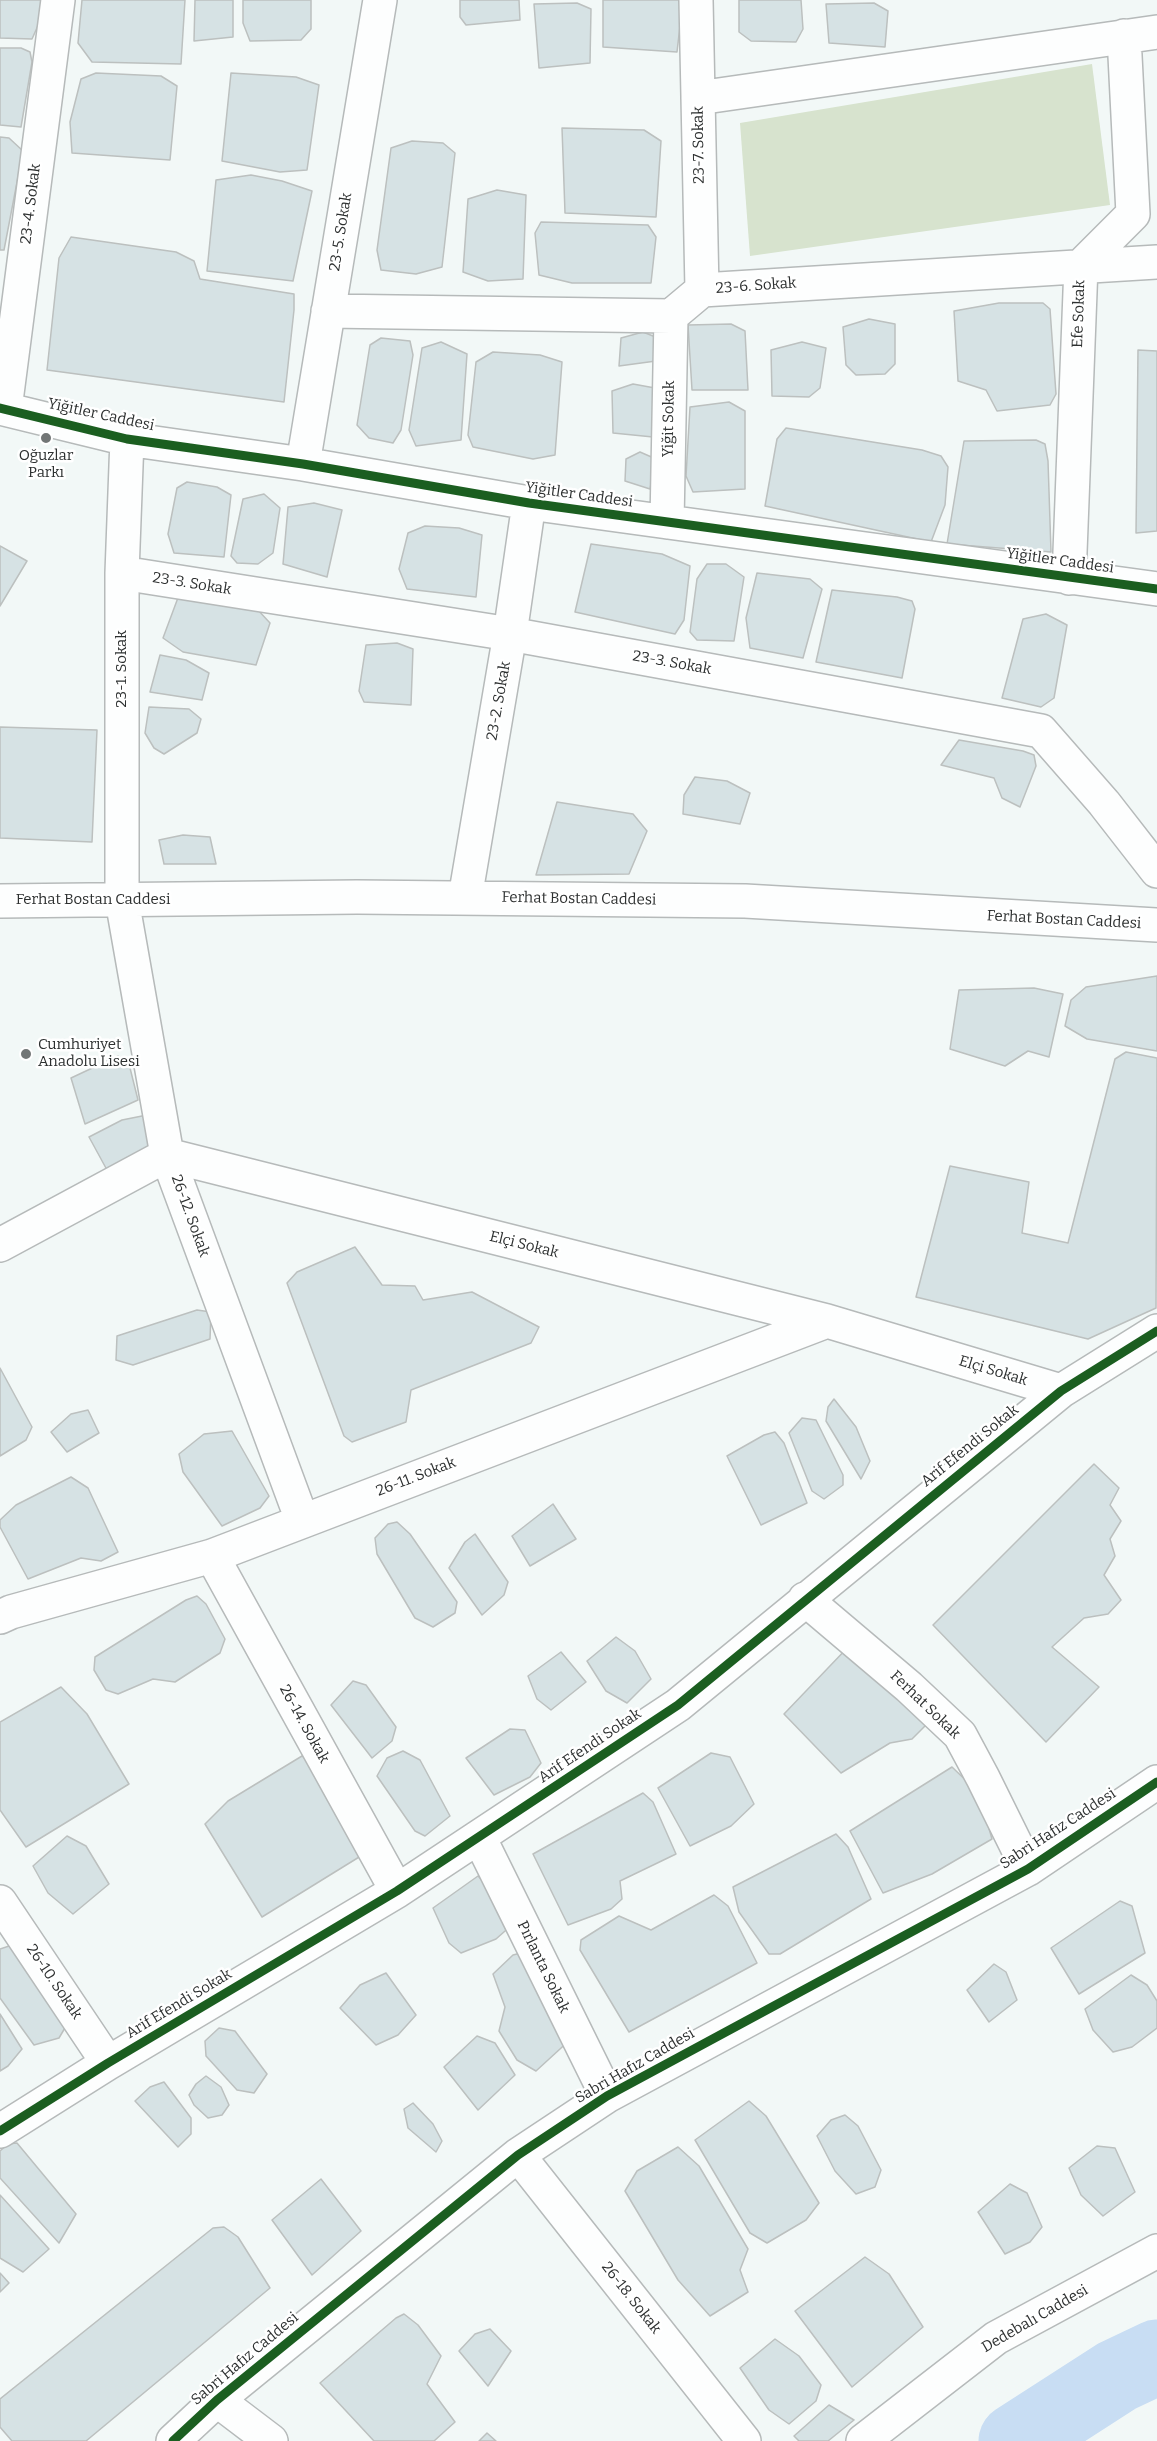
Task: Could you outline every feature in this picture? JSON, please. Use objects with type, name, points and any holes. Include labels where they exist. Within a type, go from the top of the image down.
[{"type":"street","name":"23-4. Sokak","points":[[2,408],[58,0]]},
{"type":"street","name":"23-5. Sokak","points":[[303,464],[380,0]]},
{"type":"street","name":"23-7. Sokak","points":[[696,0],[702,290]]},
{"type":"street","points":[[698,98],[1157,32]]},
{"type":"street","name":"Efe Sokak","points":[[1069,578],[1081,266],[1132,214],[1124,36]]},
{"type":"street","name":"23-6. Sokak","points":[[671,316],[702,290],[1157,262]]},
{"type":"street","points":[[328,311],[671,316]]},
{"type":"street","name":"Yiğit Sokak","points":[[667,522],[671,316]]},
{"type":"street","name":"Yiğitler Caddesi","points":[[2,408],[127,439],[303,464],[529,503],[1157,589]]},
{"type":"street","name":"23-1. Sokak","points":[[122,900],[122,573],[127,439]]},
{"type":"street","name":"23-2. Sokak","points":[[465,898],[510,634],[529,503]]},
{"type":"street","name":"23-3. Sokak","points":[[122,573],[510,634],[1041,731],[1104,803],[1157,871]]},
{"type":"street","name":"Ferhat Bostan Caddesi","points":[[0,901],[465,898],[745,901],[1157,925]]},
{"type":"street","name":"26-12. Sokak","points":[[122,900],[167,1155],[302,1520]]},
{"type":"street","points":[[0,1245],[167,1155]]},
{"type":"street","name":"Elçi Sokak","points":[[167,1155],[827,1321],[1061,1391]]},
{"type":"street","name":"26-11. Sokak","points":[[0,1617],[212,1556],[827,1321]]},
{"type":"street","name":"Arif Efendi Sokak","points":[[0,2131],[108,2063],[397,1891],[678,1705],[1061,1391],[1157,1331]]},
{"type":"street","name":"26-14. Sokak","points":[[212,1556],[397,1891]]},
{"type":"street","name":"Ferhat Sokak","points":[[805,1599],[909,1687],[960,1735],[1028,1869]]},
{"type":"street","name":"Sabri Hafız Caddesi","points":[[173,2441],[217,2400],[518,2155],[607,2096],[1028,1869],[1157,1782]]},
{"type":"street","name":"Pırlanta Sokak","points":[[479,1837],[607,2096]]},
{"type":"street","name":"26-10. Sokak","points":[[0,1902],[108,2063]]},
{"type":"street","name":"26-18. Sokak","points":[[518,2155],[744,2441]]},
{"type":"street","name":"Dedebalı Caddesi","points":[[863,2441],[996,2338],[1157,2251]]},
{"type":"street","points":[[217,2400],[271,2441]]},
{"type":"green space","points":[[1092,64],[1110,205],[750,256],[740,123]]},
{"type":"building","points":[[0,0],[42,0],[40,21],[32,39],[0,38]]},
{"type":"building","points":[[82,0],[185,0],[181,64],[92,62],[78,43]]},
{"type":"building","points":[[195,0],[233,0],[233,37],[194,41]]},
{"type":"building","points":[[243,0],[311,0],[311,29],[301,40],[250,41],[243,23]]},
{"type":"building","points":[[460,0],[519,0],[520,20],[466,25],[460,17]]},
{"type":"building","points":[[603,0],[683,0],[677,52],[603,47]]},
{"type":"building","points":[[739,0],[801,0],[803,29],[796,42],[751,41],[739,32]]},
{"type":"building","points":[[577,3],[591,9],[590,63],[539,68],[534,4]]},
{"type":"building","points":[[874,3],[888,11],[885,47],[829,43],[826,4]]},
{"type":"building","points":[[0,48],[21,48],[30,52],[32,62],[21,127],[0,125]]},
{"type":"building","points":[[96,73],[161,76],[177,86],[170,160],[72,153],[70,122],[81,79]]},
{"type":"building","points":[[231,73],[296,77],[319,85],[307,170],[280,172],[222,161]]},
{"type":"building","points":[[562,128],[644,130],[661,141],[656,217],[565,213]]},
{"type":"building","points":[[0,137],[9,138],[23,151],[4,250],[0,250]]},
{"type":"building","points":[[412,141],[443,143],[455,153],[442,267],[416,274],[381,270],[377,250],[391,148]]},
{"type":"building","points":[[251,175],[282,181],[312,191],[293,281],[207,271],[216,180]]},
{"type":"building","points":[[497,190],[526,195],[523,279],[488,281],[463,272],[468,199]]},
{"type":"building","points":[[541,222],[648,225],[656,237],[651,283],[572,283],[539,275],[535,233]]},
{"type":"building","points":[[71,237],[176,252],[194,261],[200,279],[294,294],[284,402],[47,370],[59,258]]},
{"type":"building","points":[[999,303],[1043,303],[1050,309],[1056,394],[1050,405],[997,411],[986,390],[958,381],[954,311]]},
{"type":"building","points":[[869,319],[895,324],[895,364],[885,374],[856,375],[846,365],[843,327]]},
{"type":"building","points":[[731,324],[745,331],[748,390],[692,390],[688,325]]},
{"type":"building","points":[[643,332],[658,338],[656,361],[619,366],[621,338]]},
{"type":"building","points":[[381,338],[410,341],[413,355],[401,430],[393,443],[369,438],[357,425],[370,345]]},
{"type":"building","points":[[441,342],[467,354],[461,440],[416,446],[409,430],[422,348]]},
{"type":"building","points":[[802,342],[826,348],[820,388],[809,397],[772,396],[771,350]]},
{"type":"building","points":[[1138,350],[1157,351],[1157,531],[1136,533]]},
{"type":"building","points":[[493,352],[540,355],[562,362],[555,455],[533,459],[473,447],[468,435],[476,362]]},
{"type":"building","points":[[633,384],[655,388],[653,437],[613,433],[612,391]]},
{"type":"building","points":[[729,402],[745,411],[745,489],[693,492],[686,476],[690,407]]},
{"type":"building","points":[[786,428],[922,450],[941,456],[948,467],[945,505],[931,542],[765,506],[777,439]]},
{"type":"building","points":[[1036,440],[1045,444],[1048,461],[1051,552],[947,544],[964,441]]},
{"type":"building","points":[[640,452],[656,459],[650,489],[625,481],[626,459]]},
{"type":"building","points":[[187,482],[217,487],[231,495],[224,557],[174,553],[168,534],[177,488]]},
{"type":"building","points":[[264,494],[280,508],[273,553],[258,564],[237,563],[231,556],[243,499]]},
{"type":"building","points":[[314,503],[342,510],[327,577],[283,564],[288,507]]},
{"type":"building","points":[[425,526],[459,528],[482,535],[476,597],[407,589],[399,569],[408,533]]},
{"type":"building","points":[[591,544],[662,554],[690,566],[684,620],[675,634],[575,612]]},
{"type":"building","points":[[0,546],[27,561],[0,606]]},
{"type":"building","points":[[707,564],[726,564],[744,577],[734,641],[697,640],[690,632],[697,579]]},
{"type":"building","points":[[757,573],[810,579],[822,589],[803,658],[750,648],[746,618]]},
{"type":"building","points":[[832,590],[897,597],[912,601],[915,609],[902,678],[816,662]]},
{"type":"building","points":[[179,595],[257,609],[270,623],[256,665],[183,652],[163,638]]},
{"type":"building","points":[[1046,614],[1067,625],[1054,698],[1041,707],[1002,698],[1023,619]]},
{"type":"building","points":[[397,643],[413,649],[411,705],[364,702],[359,691],[366,645]]},
{"type":"building","points":[[160,655],[186,660],[209,673],[202,700],[150,692]]},
{"type":"building","points":[[149,707],[189,709],[201,719],[197,733],[164,754],[154,748],[145,733]]},
{"type":"building","points":[[0,727],[97,730],[92,842],[0,838]]},
{"type":"building","points":[[959,740],[1034,755],[1036,766],[1020,807],[1002,798],[994,778],[941,765]]},
{"type":"building","points":[[695,777],[727,781],[750,793],[740,824],[683,814],[684,795]]},
{"type":"building","points":[[557,802],[633,814],[647,831],[629,874],[536,875]]},
{"type":"building","points":[[183,835],[210,837],[216,864],[164,864],[159,840]]},
{"type":"building","points":[[1157,976],[1157,1051],[1087,1039],[1065,1026],[1071,1000],[1086,987]]},
{"type":"building","points":[[1034,988],[1063,994],[1049,1057],[1028,1051],[1005,1066],[950,1049],[959,990]]},
{"type":"building","points":[[1126,1052],[1157,1058],[1156,1308],[1088,1339],[916,1297],[950,1166],[1029,1182],[1022,1233],[1068,1243],[1115,1059]]},
{"type":"building","points":[[118,1056],[129,1064],[138,1100],[85,1124],[71,1078]]},
{"type":"building","points":[[147,1115],[161,1146],[107,1170],[89,1137],[122,1120]]},
{"type":"building","points":[[355,1247],[382,1285],[415,1286],[423,1300],[472,1292],[539,1327],[531,1343],[411,1390],[406,1422],[352,1442],[344,1436],[287,1283],[297,1272]]},
{"type":"building","points":[[197,1310],[211,1312],[210,1339],[133,1365],[116,1360],[117,1336]]},
{"type":"building","points":[[0,1368],[32,1427],[26,1440],[0,1456]]},
{"type":"building","points":[[834,1399],[856,1427],[870,1461],[861,1479],[826,1421],[828,1407]]},
{"type":"building","points":[[88,1410],[99,1433],[67,1452],[51,1432],[71,1414]]},
{"type":"building","points":[[802,1418],[816,1420],[843,1475],[843,1485],[824,1499],[812,1491],[789,1433]]},
{"type":"building","points":[[232,1431],[269,1496],[260,1508],[222,1526],[183,1472],[179,1454],[204,1434]]},
{"type":"building","points":[[775,1432],[784,1443],[807,1503],[761,1525],[727,1456],[764,1435]]},
{"type":"building","points":[[1094,1464],[1119,1488],[1110,1505],[1121,1521],[1110,1539],[1115,1556],[1104,1575],[1121,1600],[1108,1614],[1084,1618],[1052,1647],[1099,1687],[1046,1742],[933,1625]]},
{"type":"building","points":[[71,1477],[88,1488],[118,1552],[101,1561],[81,1558],[28,1579],[0,1527],[0,1520],[16,1505]]},
{"type":"building","points":[[553,1504],[576,1539],[530,1566],[512,1536]]},
{"type":"building","points":[[397,1522],[410,1534],[457,1602],[455,1613],[433,1627],[415,1618],[377,1554],[375,1538],[388,1524]]},
{"type":"building","points":[[475,1534],[508,1582],[504,1595],[482,1615],[449,1568],[465,1542]]},
{"type":"building","points":[[197,1596],[206,1604],[225,1639],[220,1653],[175,1682],[153,1679],[118,1694],[106,1690],[94,1670],[95,1657],[186,1600]]},
{"type":"building","points":[[616,1637],[635,1651],[651,1679],[627,1703],[606,1691],[587,1661]]},
{"type":"building","points":[[850,1645],[926,1725],[912,1739],[890,1743],[841,1773],[784,1714]]},
{"type":"building","points":[[561,1652],[586,1682],[551,1710],[537,1699],[528,1676]]},
{"type":"building","points":[[353,1681],[366,1685],[396,1727],[392,1741],[372,1758],[331,1705]]},
{"type":"building","points":[[61,1687],[87,1714],[129,1784],[26,1847],[0,1810],[0,1722]]},
{"type":"building","points":[[510,1729],[525,1730],[541,1763],[530,1777],[494,1795],[466,1758]]},
{"type":"building","points":[[403,1751],[420,1760],[450,1816],[425,1836],[415,1831],[377,1776],[387,1758]]},
{"type":"building","points":[[711,1753],[730,1757],[754,1804],[731,1826],[690,1846],[658,1788]]},
{"type":"building","points":[[302,1756],[322,1771],[364,1854],[262,1917],[205,1824],[228,1801]]},
{"type":"building","points":[[952,1767],[979,1793],[992,1839],[932,1874],[883,1893],[850,1831]]},
{"type":"building","points":[[643,1793],[653,1802],[676,1854],[620,1881],[622,1899],[611,1909],[568,1925],[533,1854]]},
{"type":"building","points":[[836,1834],[848,1847],[871,1899],[780,1954],[769,1954],[739,1912],[733,1887]]},
{"type":"building","points":[[67,1836],[86,1846],[109,1884],[73,1914],[48,1893],[33,1866]]},
{"type":"building","points":[[478,1876],[501,1899],[513,1924],[496,1939],[461,1953],[449,1943],[433,1908]]},
{"type":"building","points":[[714,1895],[728,1906],[757,1963],[629,2032],[580,1950],[581,1940],[619,1916],[651,1930]]},
{"type":"building","points":[[1120,1901],[1132,1906],[1145,1953],[1079,1994],[1051,1948]]},
{"type":"building","points":[[18,1943],[69,2021],[59,2038],[34,2045],[0,1998],[0,1949]]},
{"type":"building","points":[[529,1951],[572,2038],[536,2071],[517,2060],[499,2031],[505,2007],[493,1974],[513,1955]]},
{"type":"building","points":[[994,1964],[1006,1972],[1017,2000],[989,2022],[967,1990]]},
{"type":"building","points":[[386,1973],[416,2015],[398,2035],[376,2045],[340,2008],[360,1985]]},
{"type":"building","points":[[1131,1975],[1147,1985],[1157,2001],[1157,2028],[1132,2047],[1113,2052],[1093,2030],[1085,2009]]},
{"type":"building","points":[[0,2014],[22,2049],[8,2066],[0,2071]]},
{"type":"building","points":[[219,2028],[235,2031],[267,2074],[254,2093],[237,2090],[206,2056],[205,2041]]},
{"type":"building","points":[[477,2036],[495,2043],[515,2075],[478,2110],[444,2067]]},
{"type":"building","points":[[206,2076],[221,2087],[229,2105],[222,2115],[208,2118],[194,2105],[189,2095],[196,2084]]},
{"type":"building","points":[[164,2082],[191,2118],[191,2134],[178,2147],[135,2101],[150,2087]]},
{"type":"building","points":[[749,2101],[766,2116],[819,2203],[806,2220],[767,2243],[750,2233],[695,2140]]},
{"type":"building","points":[[413,2103],[433,2124],[442,2141],[436,2152],[408,2128],[404,2109]]},
{"type":"building","points":[[845,2115],[858,2126],[881,2170],[875,2187],[856,2194],[835,2171],[817,2136],[831,2120]]},
{"type":"building","points":[[17,2143],[76,2214],[59,2243],[0,2178],[0,2151],[8,2144]]},
{"type":"building","points":[[1097,2146],[1115,2148],[1135,2192],[1103,2216],[1081,2195],[1069,2168]]},
{"type":"building","points":[[678,2147],[699,2166],[748,2249],[740,2270],[748,2292],[710,2316],[678,2280],[625,2191],[637,2171]]},
{"type":"building","points":[[321,2179],[361,2231],[312,2275],[272,2220]]},
{"type":"building","points":[[1010,2184],[1027,2193],[1042,2227],[1030,2242],[1005,2254],[978,2212]]},
{"type":"building","points":[[0,2195],[49,2249],[23,2272],[0,2258]]},
{"type":"building","points":[[224,2227],[238,2237],[270,2288],[86,2441],[12,2441],[0,2427],[0,2399],[213,2228]]},
{"type":"building","points":[[865,2257],[889,2274],[923,2327],[852,2387],[795,2311]]},
{"type":"building","points":[[0,2273],[9,2283],[0,2292]]},
{"type":"building","points":[[404,2314],[418,2325],[441,2356],[427,2384],[455,2422],[434,2441],[374,2441],[320,2383],[396,2318]]},
{"type":"building","points":[[490,2329],[511,2351],[488,2386],[459,2351],[475,2334]]},
{"type":"building","points":[[775,2339],[799,2356],[821,2385],[816,2401],[789,2424],[769,2410],[740,2368]]},
{"type":"building","points":[[829,2405],[854,2420],[828,2441],[799,2441],[794,2436]]},
{"type":"building","points":[[487,2433],[496,2441],[479,2441]]},
{"type":"waterway","points":[[1016,2441],[1117,2376],[1157,2357]]},
{"type":"cycle path","points":[[0,408],[127,439],[303,464],[529,503],[1157,589]]},
{"type":"cycle path","points":[[0,2131],[108,2063],[397,1891],[678,1705],[1061,1391],[1157,1331]]},
{"type":"cycle path","points":[[173,2441],[217,2400],[518,2155],[607,2096],[1028,1869],[1157,1782]]},
{"type":"place","name":"Oğuzlar Parkı","points":[[46,438]]},
{"type":"place","name":"Cumhuriyet Anadolu Lisesi","points":[[26,1054]]}]
